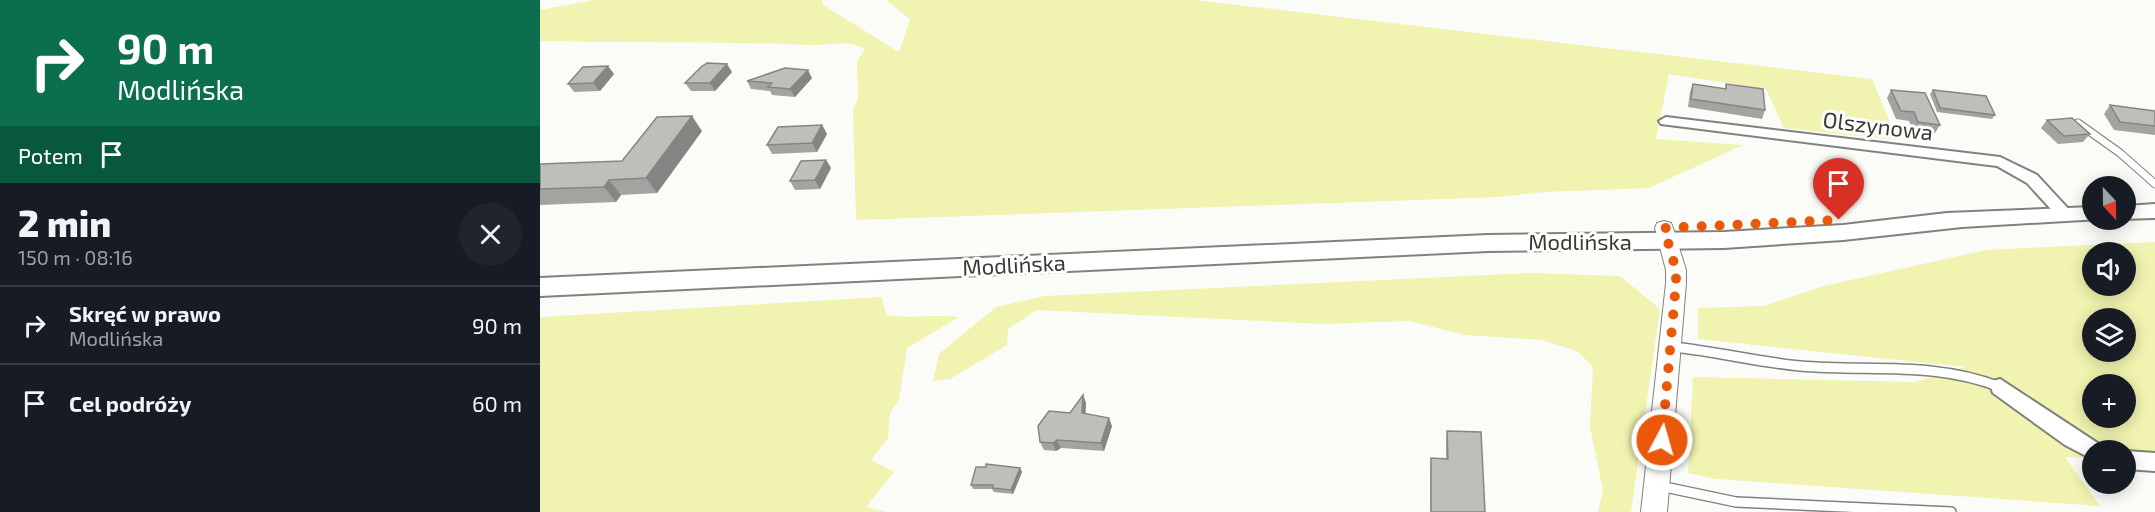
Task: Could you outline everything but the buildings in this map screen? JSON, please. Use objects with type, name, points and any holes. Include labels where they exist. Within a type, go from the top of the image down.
[{"type":"main road","points":[[2136,212],[2155,211]]},
{"type":"main road","name":"Modlińska","points":[[540,287],[1488,243],[1599,244],[1667,234],[1870,232],[1960,220],[2082,214]]},
{"type":"street","name":"Olszynowa","points":[[1666,121],[2000,162],[2032,179],[2066,215]]},
{"type":"street","points":[[1654,512],[1671,346],[1676,270],[1667,234]]},
{"type":"street","points":[[2000,387],[2082,444]]},
{"type":"street","points":[[2136,461],[2155,462]]},
{"type":"lane","points":[[2078,123],[2121,153],[2155,184]]},
{"type":"lane","points":[[1671,346],[1798,366],[1945,370],[1984,379],[2000,387]]},
{"type":"lane","points":[[1657,486],[1770,508],[1951,512]]},
{"type":"green space","points":[[594,0],[822,0],[823,5],[899,52],[910,19],[886,0],[1194,0],[1872,79],[1897,140],[1784,128],[1766,89],[1669,74],[1656,139],[1743,145],[1649,188],[1545,192],[1499,197],[856,220],[853,110],[858,99],[857,61],[865,49],[846,44],[540,41],[540,10]]},
{"type":"green space","points":[[2155,242],[2155,460],[2136,459],[2136,440],[2082,440],[2082,458],[2065,457],[2082,481],[2082,494],[2091,494],[2100,506],[1716,479],[1688,473],[1693,377],[1914,382],[1965,367],[1698,339],[1698,308],[1764,306],[1824,286],[1986,250],[2082,245],[2082,296],[2136,296],[2136,243]]},
{"type":"green space","points":[[1529,273],[1620,276],[1660,309],[1631,512],[1598,512],[1603,490],[1590,427],[1593,367],[1577,351],[1542,340],[1465,335],[1409,321],[1323,324],[1037,310],[1008,329],[1007,345],[950,379],[933,381],[939,354],[996,307],[1045,296]]},
{"type":"green space","points":[[882,297],[886,315],[959,317],[907,348],[899,400],[890,413],[888,438],[871,460],[894,472],[866,507],[887,512],[540,512],[540,317]]},
{"type":"route","points":[[1662,440],[1676,283],[1676,270],[1664,228],[1839,220]]}]
